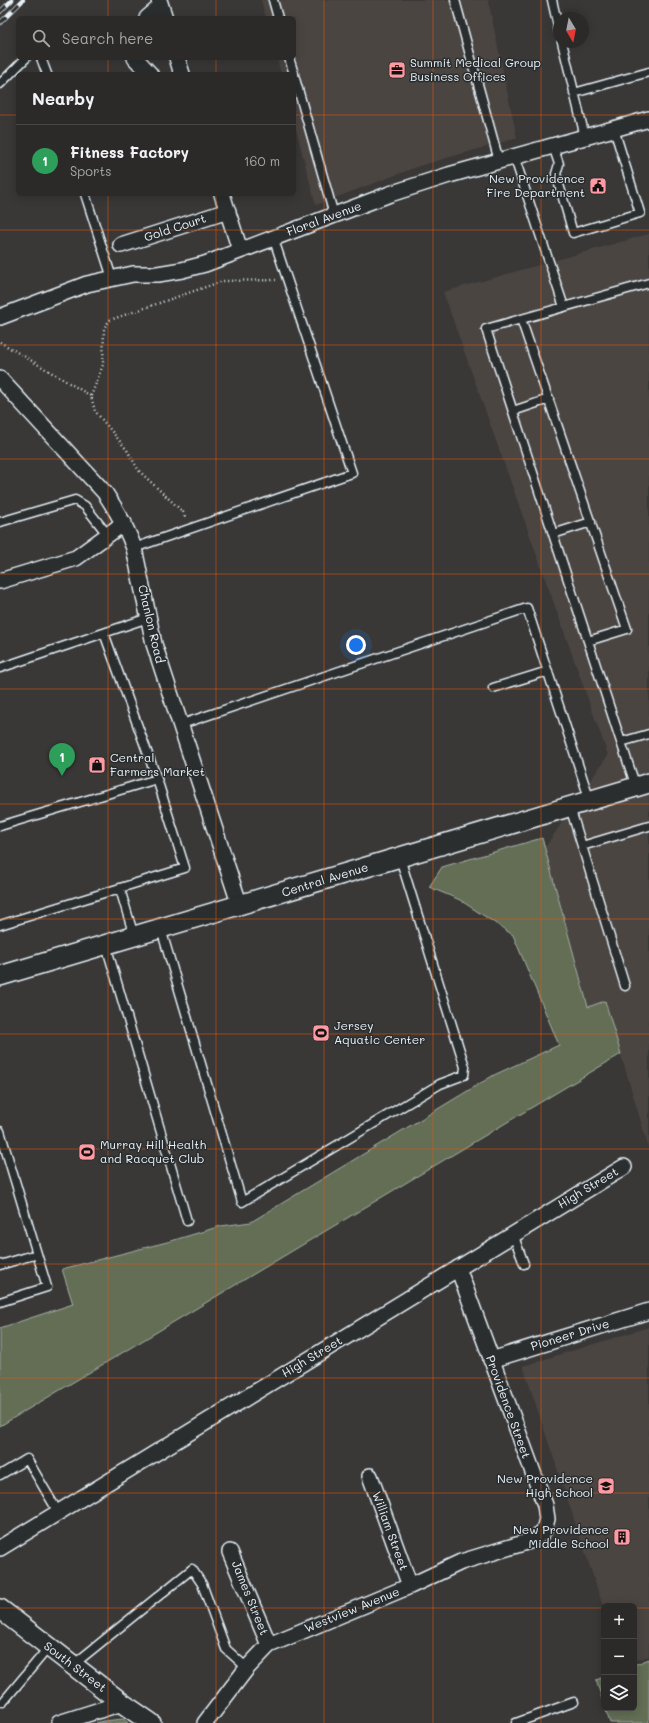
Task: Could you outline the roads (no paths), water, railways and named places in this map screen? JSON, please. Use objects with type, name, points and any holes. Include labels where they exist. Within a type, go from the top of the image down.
[{"type":"street","points":[[150,16],[161,8]]},
{"type":"street","points":[[137,60],[148,72]]},
{"type":"street","points":[[178,60],[181,72]]},
{"type":"street","name":"Floral Avenue","points":[[0,317],[87,284],[112,278],[182,270],[205,264],[273,237],[449,175],[649,119]]},
{"type":"street","points":[[223,196],[240,250]]},
{"type":"street","name":"Gold Court","points":[[122,245],[228,211]]},
{"type":"street","name":"Chanlon Road","points":[[0,379],[94,480],[124,523],[134,548],[154,644],[179,725],[240,906]]},
{"type":"street","points":[[0,581],[76,558],[124,523]]},
{"type":"street","name":"Central Avenue","points":[[0,976],[240,906],[642,785]]},
{"type":"street","name":"High Street","points":[[0,1548],[624,1166]]},
{"type":"street","name":"Providence Street","points":[[458,1268],[547,1513],[544,1530],[541,1534],[530,1541]]},
{"type":"street","name":"Pioneer Drive","points":[[491,1360],[649,1311]]},
{"type":"street","name":"William Street","points":[[370,1476],[410,1586]]},
{"type":"street","name":"Westview Avenue","points":[[205,1723],[247,1668],[269,1645],[410,1586],[461,1562],[530,1541]]},
{"type":"street","name":"James Street","points":[[230,1552],[269,1645]]},
{"type":"street","name":"South Street","points":[[0,1609],[122,1703],[151,1723]]},
{"type":"street","points":[[59,1723],[122,1703]]},
{"type":"lane","points":[[273,0],[277,16]]},
{"type":"lane","points":[[455,0],[499,161]]},
{"type":"lane","points":[[552,0],[555,12]]},
{"type":"lane","points":[[563,48],[584,137]]},
{"type":"lane","points":[[0,84],[24,60]]},
{"type":"lane","points":[[43,60],[46,72]]},
{"type":"lane","points":[[290,60],[293,72]]},
{"type":"lane","points":[[574,93],[649,72]]},
{"type":"lane","points":[[296,82],[334,215]]},
{"type":"lane","points":[[553,146],[559,164],[556,174],[573,233],[640,213],[614,129]]},
{"type":"lane","points":[[514,156],[564,307]]},
{"type":"lane","points":[[86,196],[112,278]]},
{"type":"lane","points":[[134,548],[352,473],[273,237]]},
{"type":"lane","points":[[642,785],[621,742],[486,329],[649,283]]},
{"type":"lane","points":[[521,319],[627,629],[588,641]]},
{"type":"lane","points":[[513,411],[549,399]]},
{"type":"lane","points":[[0,522],[75,500],[85,506],[107,534]]},
{"type":"lane","points":[[553,534],[591,522]]},
{"type":"lane","points":[[179,725],[527,608],[590,801]]},
{"type":"lane","points":[[0,668],[148,618]]},
{"type":"lane","points":[[0,925],[185,868],[157,780],[104,633]]},
{"type":"lane","points":[[493,688],[548,671]]},
{"type":"lane","points":[[621,742],[649,734]]},
{"type":"lane","points":[[0,826],[157,780]]},
{"type":"lane","points":[[570,807],[625,986]]},
{"type":"lane","points":[[582,846],[649,826]]},
{"type":"lane","points":[[161,929],[242,1202],[440,1084],[464,1075],[464,1067],[400,858]]},
{"type":"lane","points":[[120,888],[134,937]]},
{"type":"lane","points":[[106,945],[187,1221]]},
{"type":"lane","points":[[0,1131],[47,1287],[0,1302]]},
{"type":"lane","points":[[513,1234],[524,1264]]},
{"type":"lane","points":[[0,1265],[37,1254]]},
{"type":"lane","points":[[0,1475],[27,1459],[58,1512]]},
{"type":"lane","points":[[72,1665],[192,1569],[202,1584],[226,1649],[247,1668]]},
{"type":"lane","points":[[3,1702],[49,1647]]},
{"type":"lane","points":[[516,1723],[574,1702]]},
{"type":"railway","points":[[0,12],[12,0]]},
{"type":"railway","points":[[0,23],[23,0]]},
{"type":"place","name":"Summit Medical Group Business Offices","points":[[397,70]]},
{"type":"place","name":"New Providence Fire Department","points":[[598,186]]},
{"type":"place","name":"Central Farmers Market","points":[[97,765]]},
{"type":"place","name":"Fitness Factory","points":[[62,776]]},
{"type":"place","name":"Jersey Aquatic Center","points":[[321,1033]]},
{"type":"place","name":"Murray Hill Health and Racquet Club","points":[[87,1152]]},
{"type":"place","name":"New Providence High School","points":[[606,1486]]},
{"type":"place","name":"New Providence Middle School","points":[[622,1537]]}]
